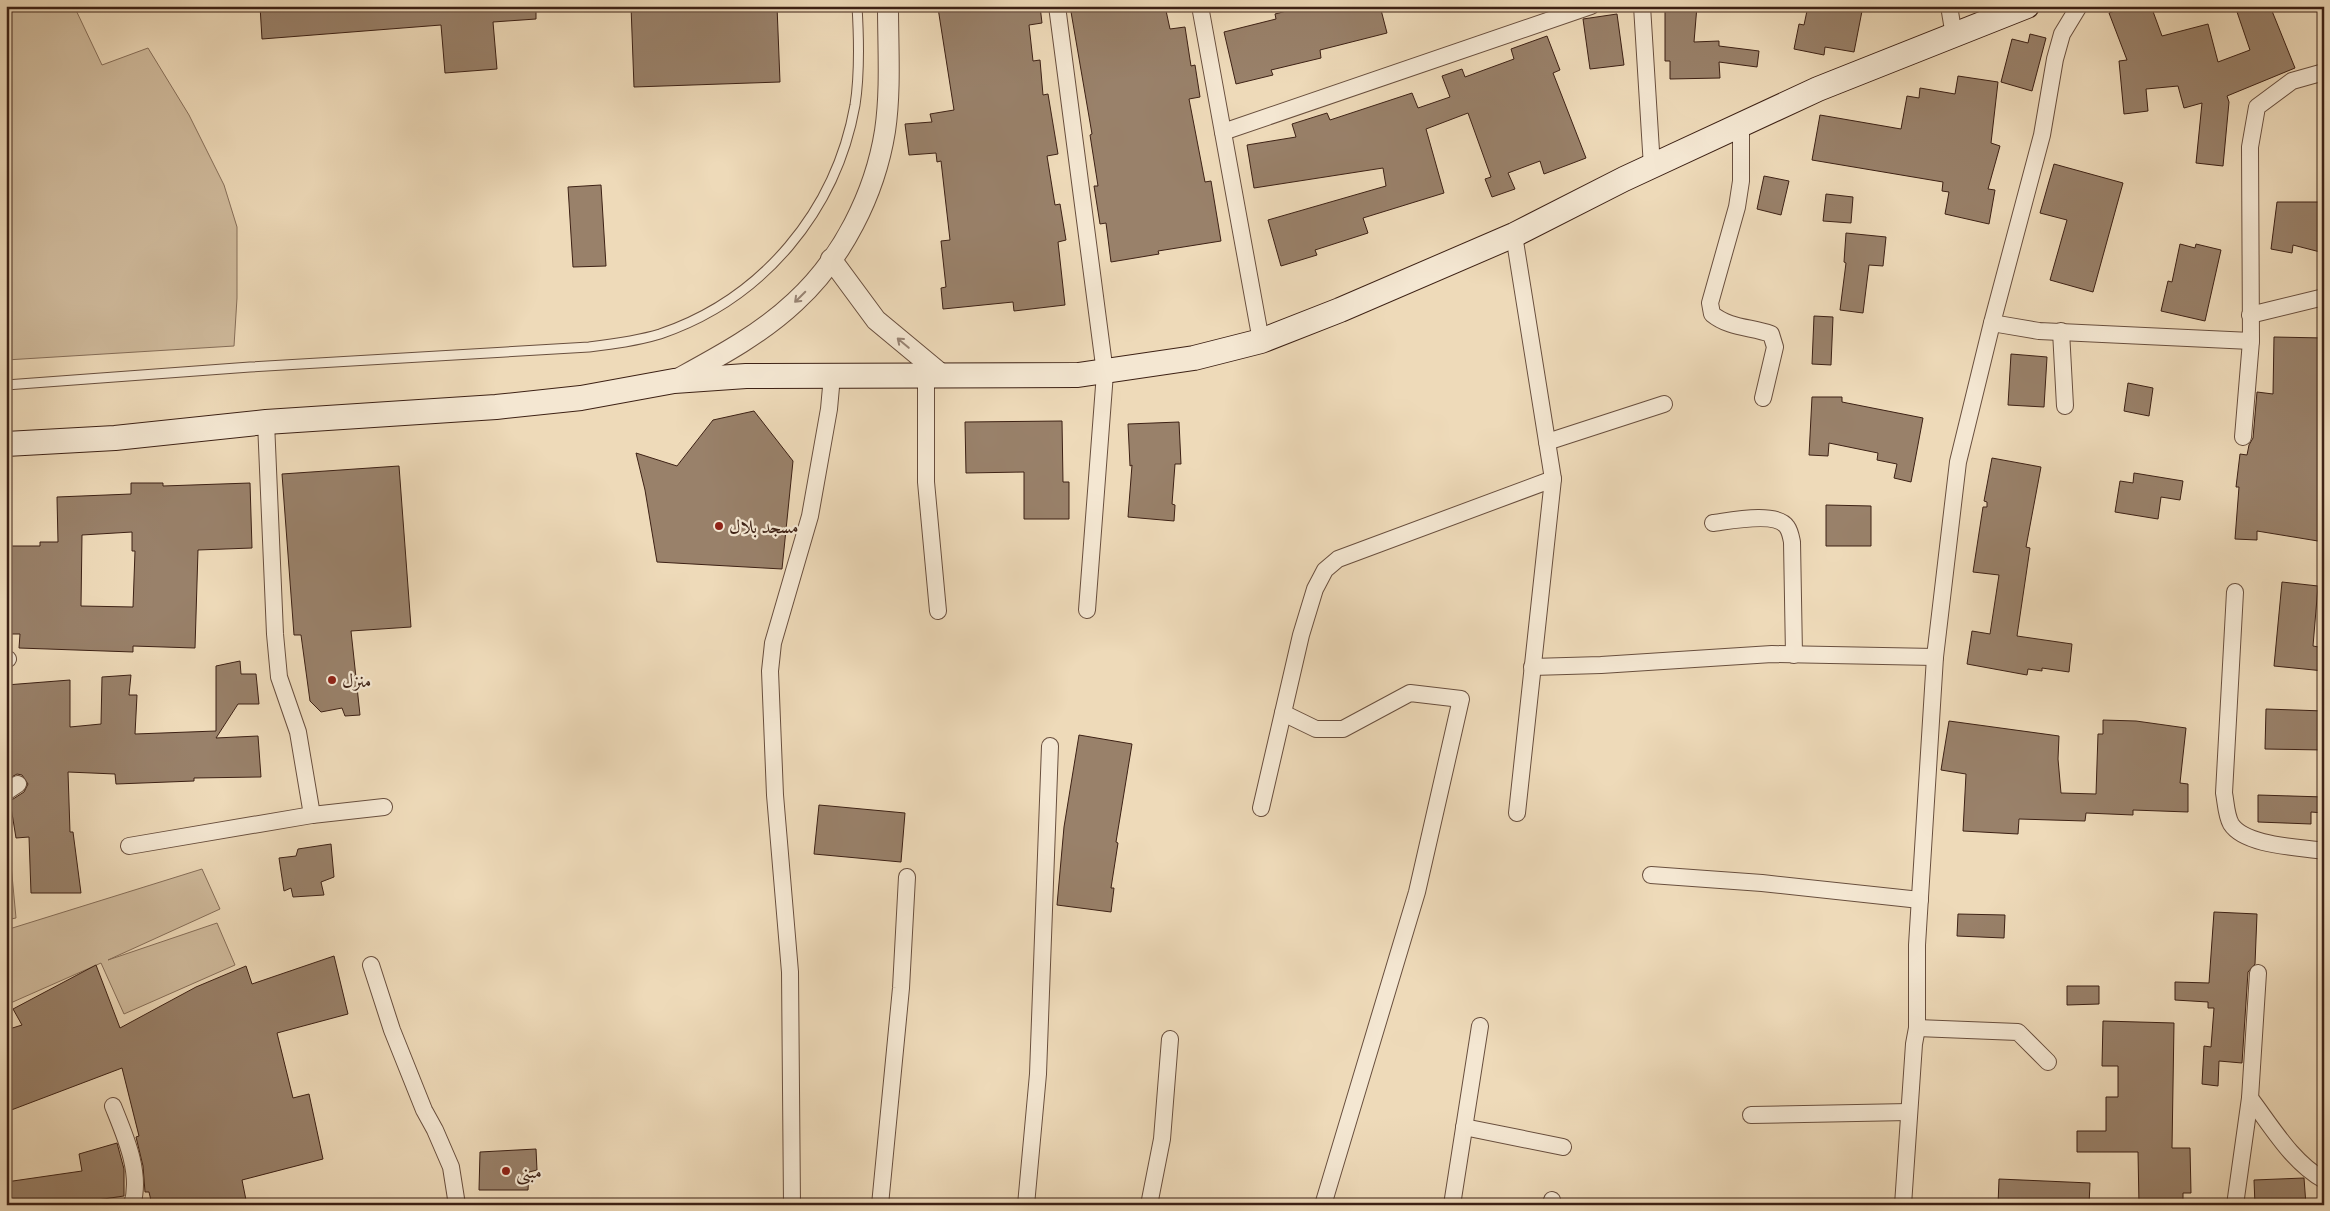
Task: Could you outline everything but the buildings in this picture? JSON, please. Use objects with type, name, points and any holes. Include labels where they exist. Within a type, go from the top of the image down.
[{"type":"main road","points":[[6,444],[115,438],[266,422],[496,407],[580,398],[674,381],[746,376],[1078,375],[1105,373],[1194,358],[1261,341],[1340,310],[1514,235],[1652,166],[1818,89],[2026,6]]},
{"type":"street","points":[[674,381],[723,354],[773,319],[813,283],[831,259],[856,218],[874,179],[885,130],[888,6]]},
{"type":"street","points":[[1057,6],[1105,373],[1087,610]]},
{"type":"street","points":[[1200,6],[1261,341]]},
{"type":"street","points":[[1223,132],[1591,6]]},
{"type":"street","points":[[1642,6],[1652,166]]},
{"type":"street","points":[[1949,6],[1954,36]]},
{"type":"street","points":[[1903,1205],[1914,1044],[1917,1028],[1917,945],[1935,657],[1958,462],[1992,323],[2042,135],[2055,59],[2062,34],[2079,6]]},
{"type":"street","points":[[2243,437],[2252,341],[2250,315],[2250,148],[2257,107],[2292,81],[2324,72]]},
{"type":"street","points":[[1741,125],[1741,181],[1737,207],[1710,303],[1712,314],[1718,319],[1738,327],[1771,334],[1776,347],[1763,398]]},
{"type":"street","points":[[1514,235],[1553,478],[1517,813]]},
{"type":"street","points":[[831,259],[876,320],[934,375],[926,482],[938,611]]},
{"type":"street","points":[[2250,315],[2324,297]]},
{"type":"street","points":[[1992,323],[2039,331],[2252,341]]},
{"type":"street","points":[[2061,332],[2065,406]]},
{"type":"street","points":[[792,1205],[790,972],[775,795],[770,670],[773,643],[810,516],[826,428],[832,376]]},
{"type":"street","points":[[1547,442],[1664,404]]},
{"type":"street","points":[[266,422],[273,597],[279,677],[298,732],[312,815]]},
{"type":"street","points":[[1261,808],[1301,635],[1315,589],[1325,570],[1338,559],[1553,478]]},
{"type":"street","points":[[1713,523],[1764,518],[1779,520],[1787,526],[1792,542],[1794,655]]},
{"type":"street","points":[[2235,592],[2224,793],[2228,817],[2235,829],[2247,838],[2324,852]]},
{"type":"street","points":[[1532,667],[1794,655],[1935,657]]},
{"type":"street","points":[[1283,713],[1316,729],[1343,729],[1410,693],[1462,699],[1417,892],[1323,1205]]},
{"type":"street","points":[[1026,1205],[1038,1074],[1050,746]]},
{"type":"street","points":[[129,846],[312,815],[384,807]]},
{"type":"street","points":[[1651,875],[1762,883],[1920,900]]},
{"type":"street","points":[[880,1205],[902,988],[907,877]]},
{"type":"street","points":[[371,965],[392,1030],[424,1110],[436,1130],[451,1167],[456,1205]]},
{"type":"street","points":[[2235,1205],[2250,1098],[2258,973]]},
{"type":"street","points":[[1452,1205],[1480,1026]]},
{"type":"street","points":[[1917,1028],[2018,1032],[2048,1062]]},
{"type":"street","points":[[1148,1205],[1162,1139],[1170,1039]]},
{"type":"street","points":[[2250,1098],[2290,1151],[2312,1173],[2324,1180]]},
{"type":"street","points":[[113,1106],[127,1142],[136,1191],[132,1205]]},
{"type":"street","points":[[1751,1116],[1909,1112]]},
{"type":"street","points":[[1464,1127],[1563,1147]]},
{"type":"lane","points":[[6,385],[250,367],[589,347],[625,343],[660,334],[693,321],[725,304],[754,283],[785,253],[819,205],[835,173],[847,139],[855,104],[858,68],[857,6]]},
{"type":"shaded area","points":[[6,6],[74,6],[102,65],[148,48],[189,115],[224,185],[237,227],[237,298],[234,346],[6,360]]},
{"type":"shaded area","points":[[6,843],[9,843],[16,918],[6,920]]},
{"type":"shaded area","points":[[202,869],[220,909],[108,960],[217,923],[235,965],[124,1014],[101,963],[6,1005],[6,930]]},
{"type":"place","name":"مسجد بلال","points":[[719,526]]},
{"type":"place","name":"منزل","points":[[332,680]]},
{"type":"place","name":"مبنى","points":[[506,1171]]}]
